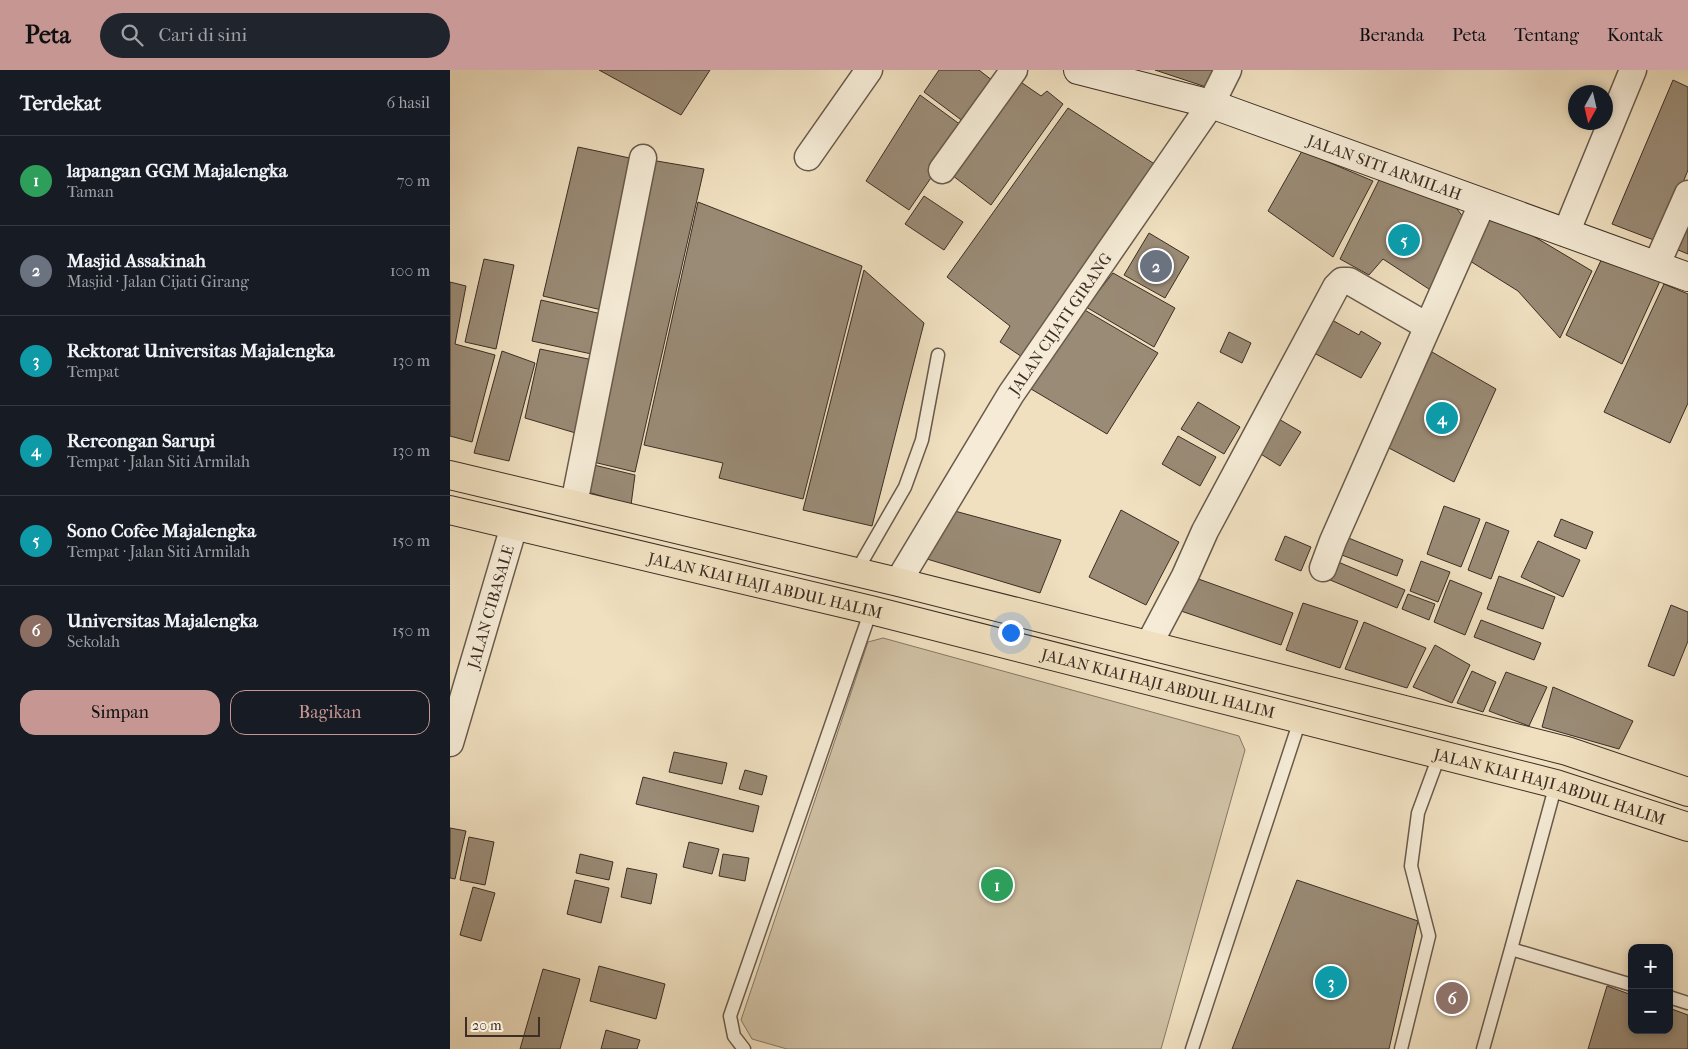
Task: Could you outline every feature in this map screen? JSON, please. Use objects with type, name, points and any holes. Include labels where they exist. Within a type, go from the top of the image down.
[{"type":"main road","name":"JALAN SITI ARMILAH","points":[[1078,70],[1211,104],[1482,204],[1688,277]]},
{"type":"main road","name":"JALAN KIAI HAJI ABDUL HALIM","points":[[450,475],[898,582],[1567,751],[1688,792]]},
{"type":"main road","name":"JALAN KIAI HAJI ABDUL HALIM","points":[[450,510],[871,610],[1439,756],[1556,784],[1688,827]]},
{"type":"main road","points":[[1556,784],[1567,751]]},
{"type":"street","points":[[808,157],[869,70]]},
{"type":"street","points":[[942,170],[1014,70]]},
{"type":"street","name":"JALAN CIJATI GIRANG","points":[[898,582],[1011,394],[1211,104],[1228,70]]},
{"type":"street","points":[[1566,233],[1633,70]]},
{"type":"street","points":[[574,504],[643,158]]},
{"type":"street","points":[[1656,266],[1688,194]]},
{"type":"street","points":[[1323,568],[1333,541],[1482,204]]},
{"type":"street","points":[[1148,646],[1185,576],[1205,531],[1336,287],[1342,281],[1348,281],[1427,326]]},
{"type":"street","name":"JALAN CIBASALE","points":[[450,743],[514,526]]},
{"type":"lane","points":[[856,572],[905,487],[922,440],[938,355]]},
{"type":"lane","points":[[744,1049],[734,1036],[730,1016],[871,610]]},
{"type":"lane","points":[[1192,1049],[1300,720]]},
{"type":"lane","points":[[1401,1049],[1429,936],[1411,866],[1418,813],[1439,756]]},
{"type":"lane","points":[[1482,1049],[1556,784]]},
{"type":"lane","points":[[1511,949],[1628,984]]},
{"type":"lane","points":[[1673,998],[1688,1003]]},
{"type":"shaded area","points":[[883,638],[1239,736],[1245,750],[1161,1049],[787,1049],[752,1039],[741,1020],[868,642]]},
{"type":"building","points":[[599,70],[710,70],[681,115]]},
{"type":"building","points":[[939,70],[979,70],[998,85],[968,125],[924,92]]},
{"type":"building","points":[[1155,70],[1219,70],[1209,88]]},
{"type":"building","points":[[1012,76],[1041,96],[1047,91],[1063,104],[991,205],[944,169]]},
{"type":"building","points":[[1673,80],[1688,87],[1688,170],[1659,242],[1612,224]]},
{"type":"building","points":[[920,95],[965,128],[909,210],[866,181]]},
{"type":"building","points":[[1068,108],[1156,165],[1028,361],[1000,342],[1010,326],[947,277]]},
{"type":"building","points":[[578,147],[639,160],[606,311],[543,296]]},
{"type":"building","points":[[1302,151],[1373,181],[1333,257],[1268,211]]},
{"type":"building","points":[[645,159],[704,169],[635,472],[589,461]]},
{"type":"building","points":[[1383,172],[1454,205],[1467,222],[1435,293],[1383,259],[1369,275],[1340,259]]},
{"type":"building","points":[[924,196],[963,222],[944,250],[905,224]]},
{"type":"building","points":[[698,202],[862,266],[803,499],[719,478],[723,463],[644,445]]},
{"type":"building","points":[[1486,208],[1592,271],[1560,338],[1518,291],[1462,256]]},
{"type":"building","points":[[1688,210],[1688,254],[1671,247]]},
{"type":"building","points":[[1149,233],[1189,257],[1165,298],[1124,275]]},
{"type":"building","points":[[1604,254],[1660,281],[1622,364],[1566,335]]},
{"type":"building","points":[[484,259],[514,265],[496,349],[465,342]]},
{"type":"building","points":[[864,270],[924,323],[872,526],[803,510]]},
{"type":"building","points":[[1113,273],[1175,308],[1154,347],[1086,307]]},
{"type":"building","points":[[450,282],[466,286],[455,344],[495,355],[472,442],[450,436]]},
{"type":"building","points":[[1664,284],[1688,294],[1688,403],[1670,443],[1604,412]]},
{"type":"building","points":[[541,300],[606,315],[596,355],[532,341]]},
{"type":"building","points":[[1083,309],[1158,353],[1107,434],[1026,386]]},
{"type":"building","points":[[1332,320],[1359,335],[1361,331],[1381,343],[1361,378],[1314,353]]},
{"type":"building","points":[[1229,332],[1251,343],[1242,363],[1220,352]]},
{"type":"building","points":[[540,349],[598,361],[579,434],[525,418]]},
{"type":"building","points":[[502,351],[535,363],[509,461],[474,453]]},
{"type":"building","points":[[1432,352],[1496,389],[1454,482],[1387,447]]},
{"type":"building","points":[[1198,402],[1240,427],[1224,454],[1181,429]]},
{"type":"building","points":[[1277,418],[1301,432],[1280,466],[1256,451]]},
{"type":"building","points":[[1178,436],[1216,457],[1200,486],[1162,464]]},
{"type":"building","points":[[594,465],[635,475],[631,505],[588,492]]},
{"type":"building","points":[[1444,506],[1480,519],[1461,567],[1427,554]]},
{"type":"building","points":[[951,510],[1061,540],[1040,593],[927,559]]},
{"type":"building","points":[[1121,510],[1179,542],[1146,605],[1089,577]]},
{"type":"building","points":[[1561,519],[1593,532],[1586,549],[1554,536]]},
{"type":"building","points":[[1486,522],[1509,531],[1491,579],[1468,570]]},
{"type":"building","points":[[1341,535],[1403,560],[1397,576],[1334,552]]},
{"type":"building","points":[[1285,536],[1311,547],[1301,571],[1275,560]]},
{"type":"building","points":[[1538,541],[1580,560],[1563,597],[1521,577]]},
{"type":"building","points":[[1331,559],[1405,590],[1397,608],[1323,577]]},
{"type":"building","points":[[1421,561],[1450,572],[1438,602],[1410,591]]},
{"type":"building","points":[[1499,576],[1555,597],[1543,629],[1487,609]]},
{"type":"building","points":[[1193,577],[1293,613],[1281,645],[1178,610]]},
{"type":"building","points":[[1450,580],[1482,593],[1465,635],[1434,622]]},
{"type":"building","points":[[1408,594],[1435,604],[1429,620],[1402,609]]},
{"type":"building","points":[[1303,603],[1358,621],[1340,668],[1286,650]]},
{"type":"building","points":[[1671,605],[1688,612],[1688,641],[1674,676],[1648,666]]},
{"type":"building","points":[[1481,620],[1541,643],[1534,660],[1474,637]]},
{"type":"building","points":[[1364,622],[1426,648],[1407,688],[1345,669]]},
{"type":"building","points":[[1435,645],[1470,665],[1452,703],[1413,687]]},
{"type":"building","points":[[1472,671],[1496,682],[1483,712],[1457,703]]},
{"type":"building","points":[[1506,672],[1547,687],[1529,726],[1489,711]]},
{"type":"building","points":[[1553,687],[1633,721],[1619,749],[1542,727]]},
{"type":"building","points":[[674,752],[727,763],[722,784],[669,772]]},
{"type":"building","points":[[745,770],[767,776],[762,795],[739,789]]},
{"type":"building","points":[[643,777],[759,806],[753,832],[636,804]]},
{"type":"building","points":[[450,828],[466,831],[455,879],[450,878]]},
{"type":"building","points":[[469,837],[494,842],[485,885],[460,880]]},
{"type":"building","points":[[689,842],[719,849],[712,874],[683,867]]},
{"type":"building","points":[[580,854],[613,862],[609,880],[576,873]]},
{"type":"building","points":[[723,854],[749,858],[745,881],[719,876]]},
{"type":"building","points":[[627,868],[657,874],[651,904],[621,897]]},
{"type":"building","points":[[575,880],[609,888],[601,923],[567,914]]},
{"type":"building","points":[[1297,880],[1418,921],[1389,1049],[1232,1049]]},
{"type":"building","points":[[473,887],[495,893],[481,941],[460,935]]},
{"type":"building","points":[[599,966],[665,984],[656,1019],[590,1001]]},
{"type":"building","points":[[543,969],[580,979],[560,1049],[520,1049]]},
{"type":"building","points":[[1607,986],[1628,994],[1628,1034],[1673,1034],[1673,1009],[1688,1015],[1688,1049],[1588,1049]]},
{"type":"building","points":[[606,1030],[640,1040],[637,1049],[601,1049]]},
{"type":"place","name":"Sono Cofee Majalengka","points":[[1404,240]]},
{"type":"place","name":"Masjid Assakinah","points":[[1156,266]]},
{"type":"place","name":"Rereongan Sarupi","points":[[1442,418]]},
{"type":"place","name":"lapangan GGM Majalengka","points":[[997,885]]},
{"type":"place","name":"Rektorat Universitas Majalengka","points":[[1331,982]]},
{"type":"place","name":"Universitas Majalengka","points":[[1452,998]]}]
